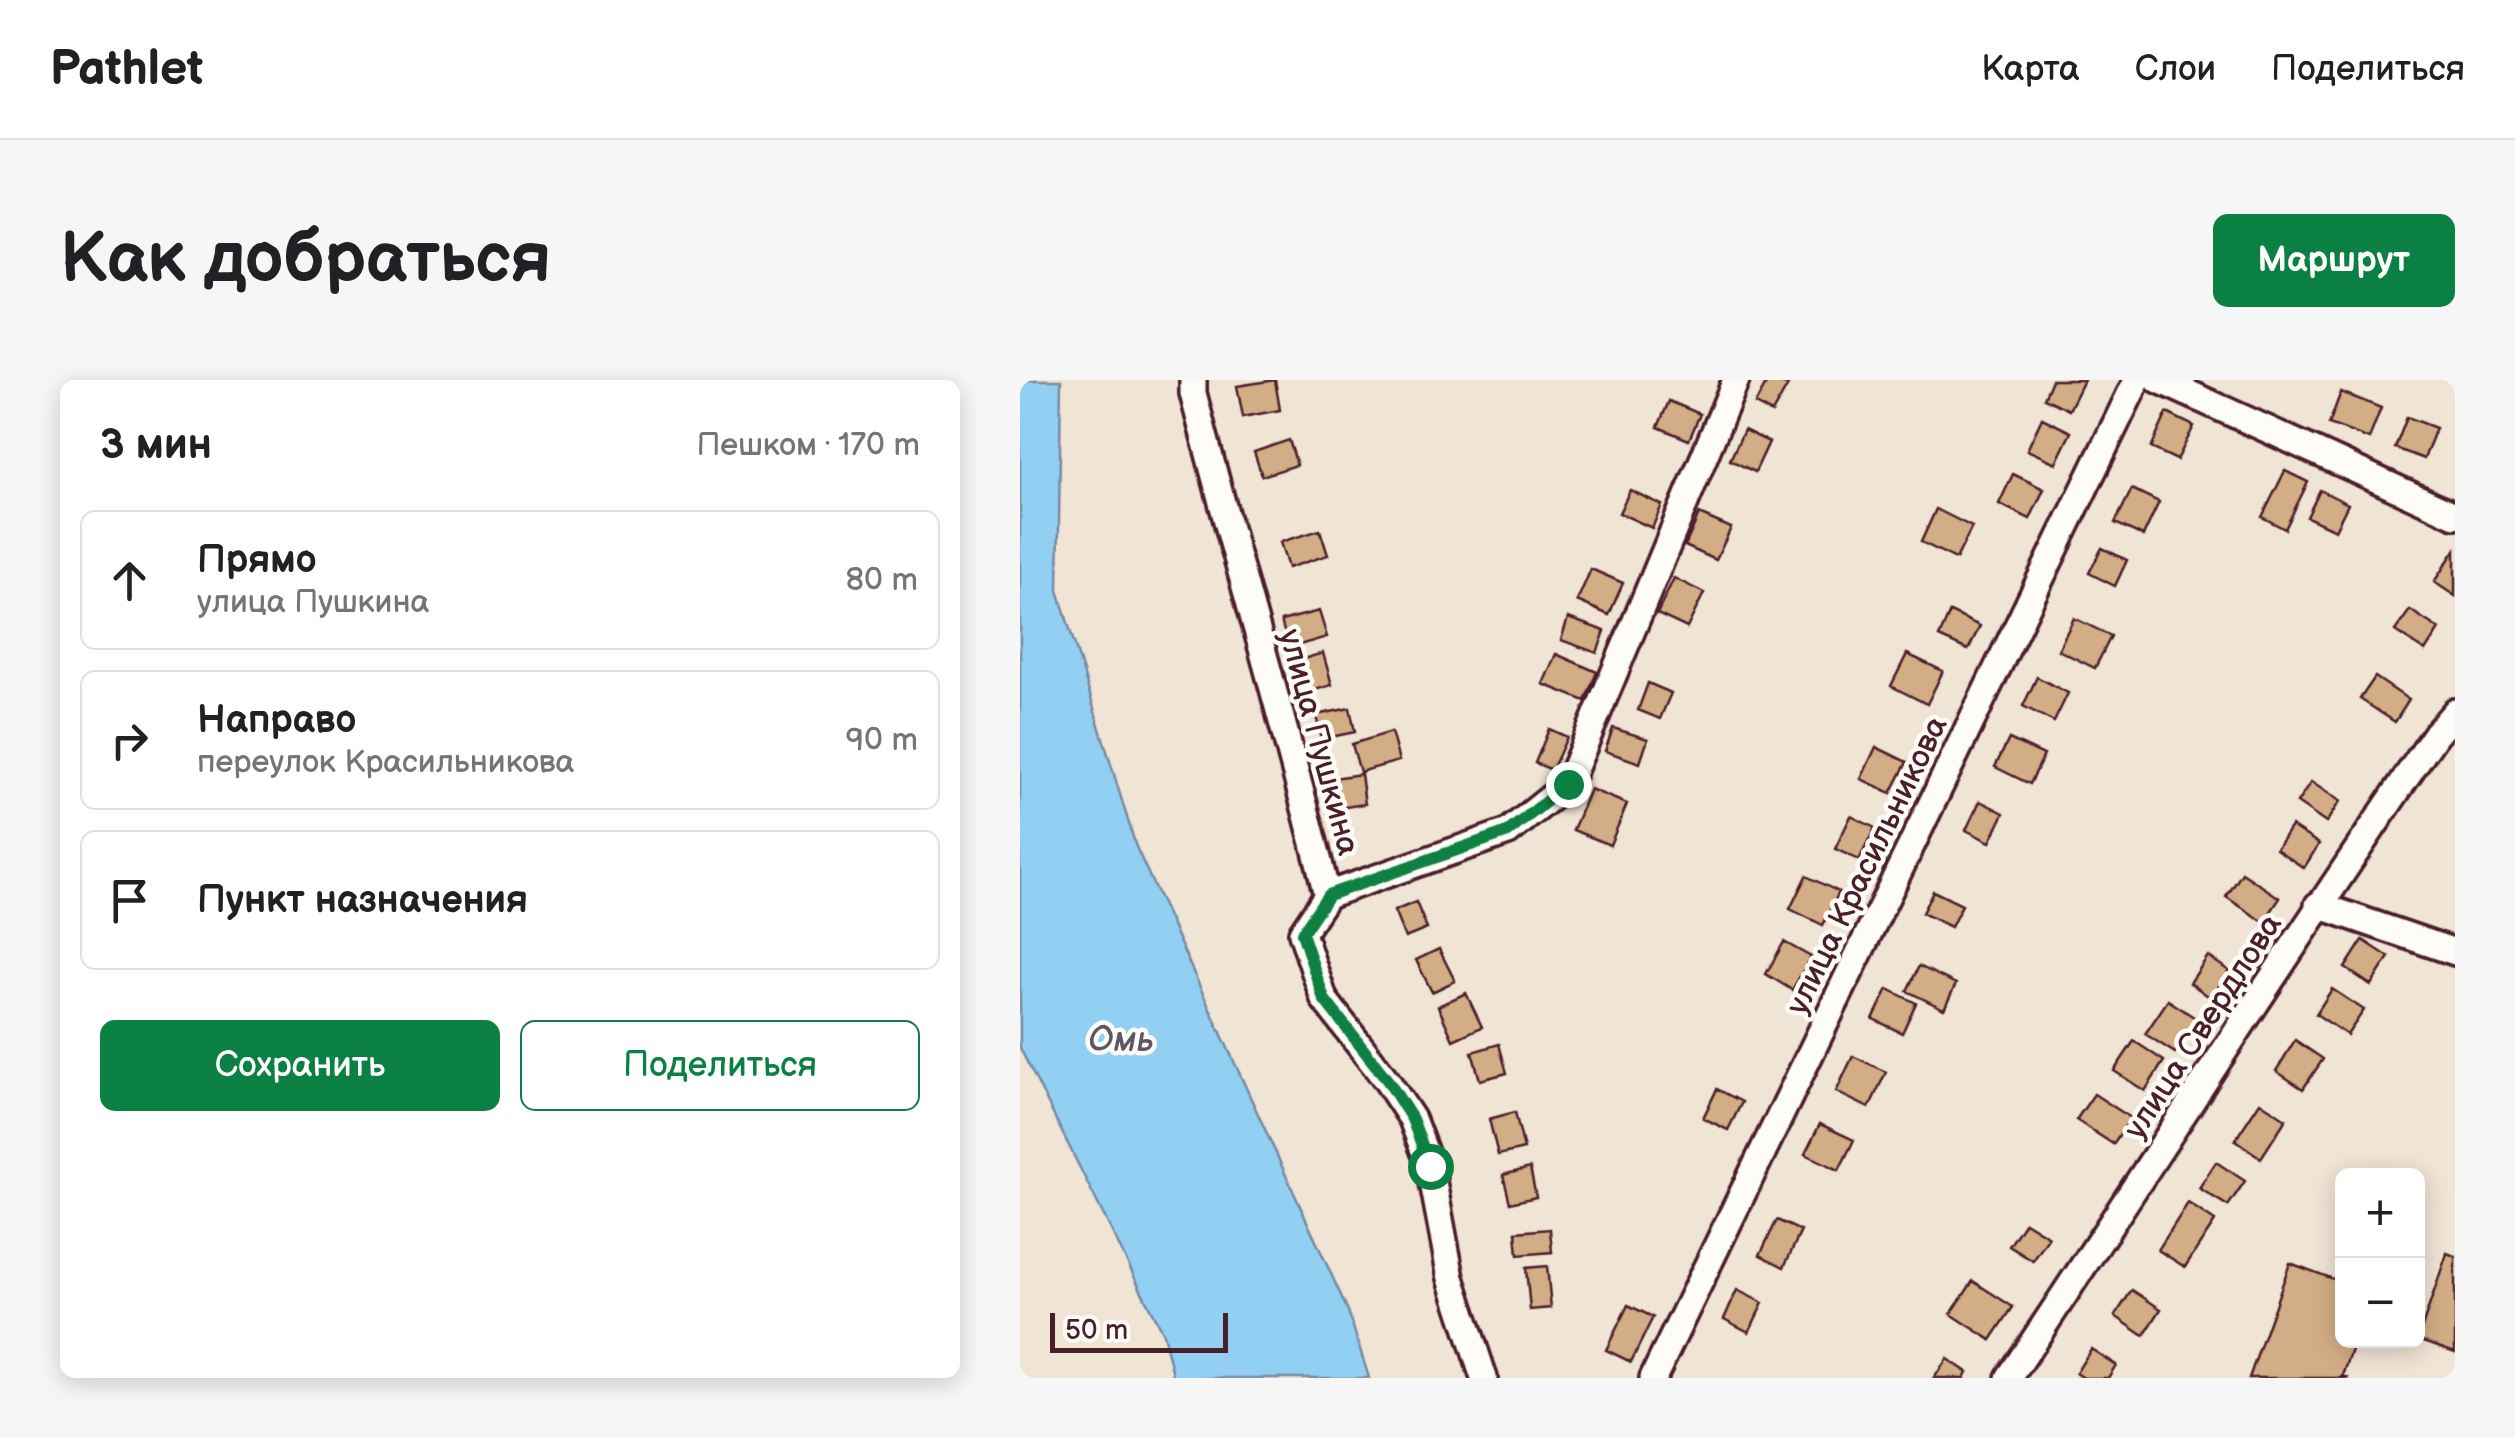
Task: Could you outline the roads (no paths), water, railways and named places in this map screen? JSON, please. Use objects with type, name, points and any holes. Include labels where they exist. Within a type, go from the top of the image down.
[{"type":"street","name":"улица Пушкина","points":[[1193,380],[1193,393],[1232,544],[1289,741],[1328,895],[1302,933],[1309,958],[1324,999],[1388,1081],[1412,1119],[1430,1166],[1451,1278],[1484,1378]]},
{"type":"street","points":[[1328,895],[1508,832],[1568,784],[1736,380]]},
{"type":"street","name":"улица Красильникова","points":[[1653,1378],[2137,380]]},
{"type":"street","points":[[2159,380],[2455,514]]},
{"type":"street","name":"улица Свердлова","points":[[2009,1378],[2170,1138],[2318,905],[2455,712]]},
{"type":"street","points":[[2318,905],[2455,952]]},
{"type":"water","name":"Омь","points":[[1020,380],[1061,380],[1058,590],[1136,847],[1348,1311],[1369,1378],[1174,1378],[1163,1334],[1020,1048]]}]
